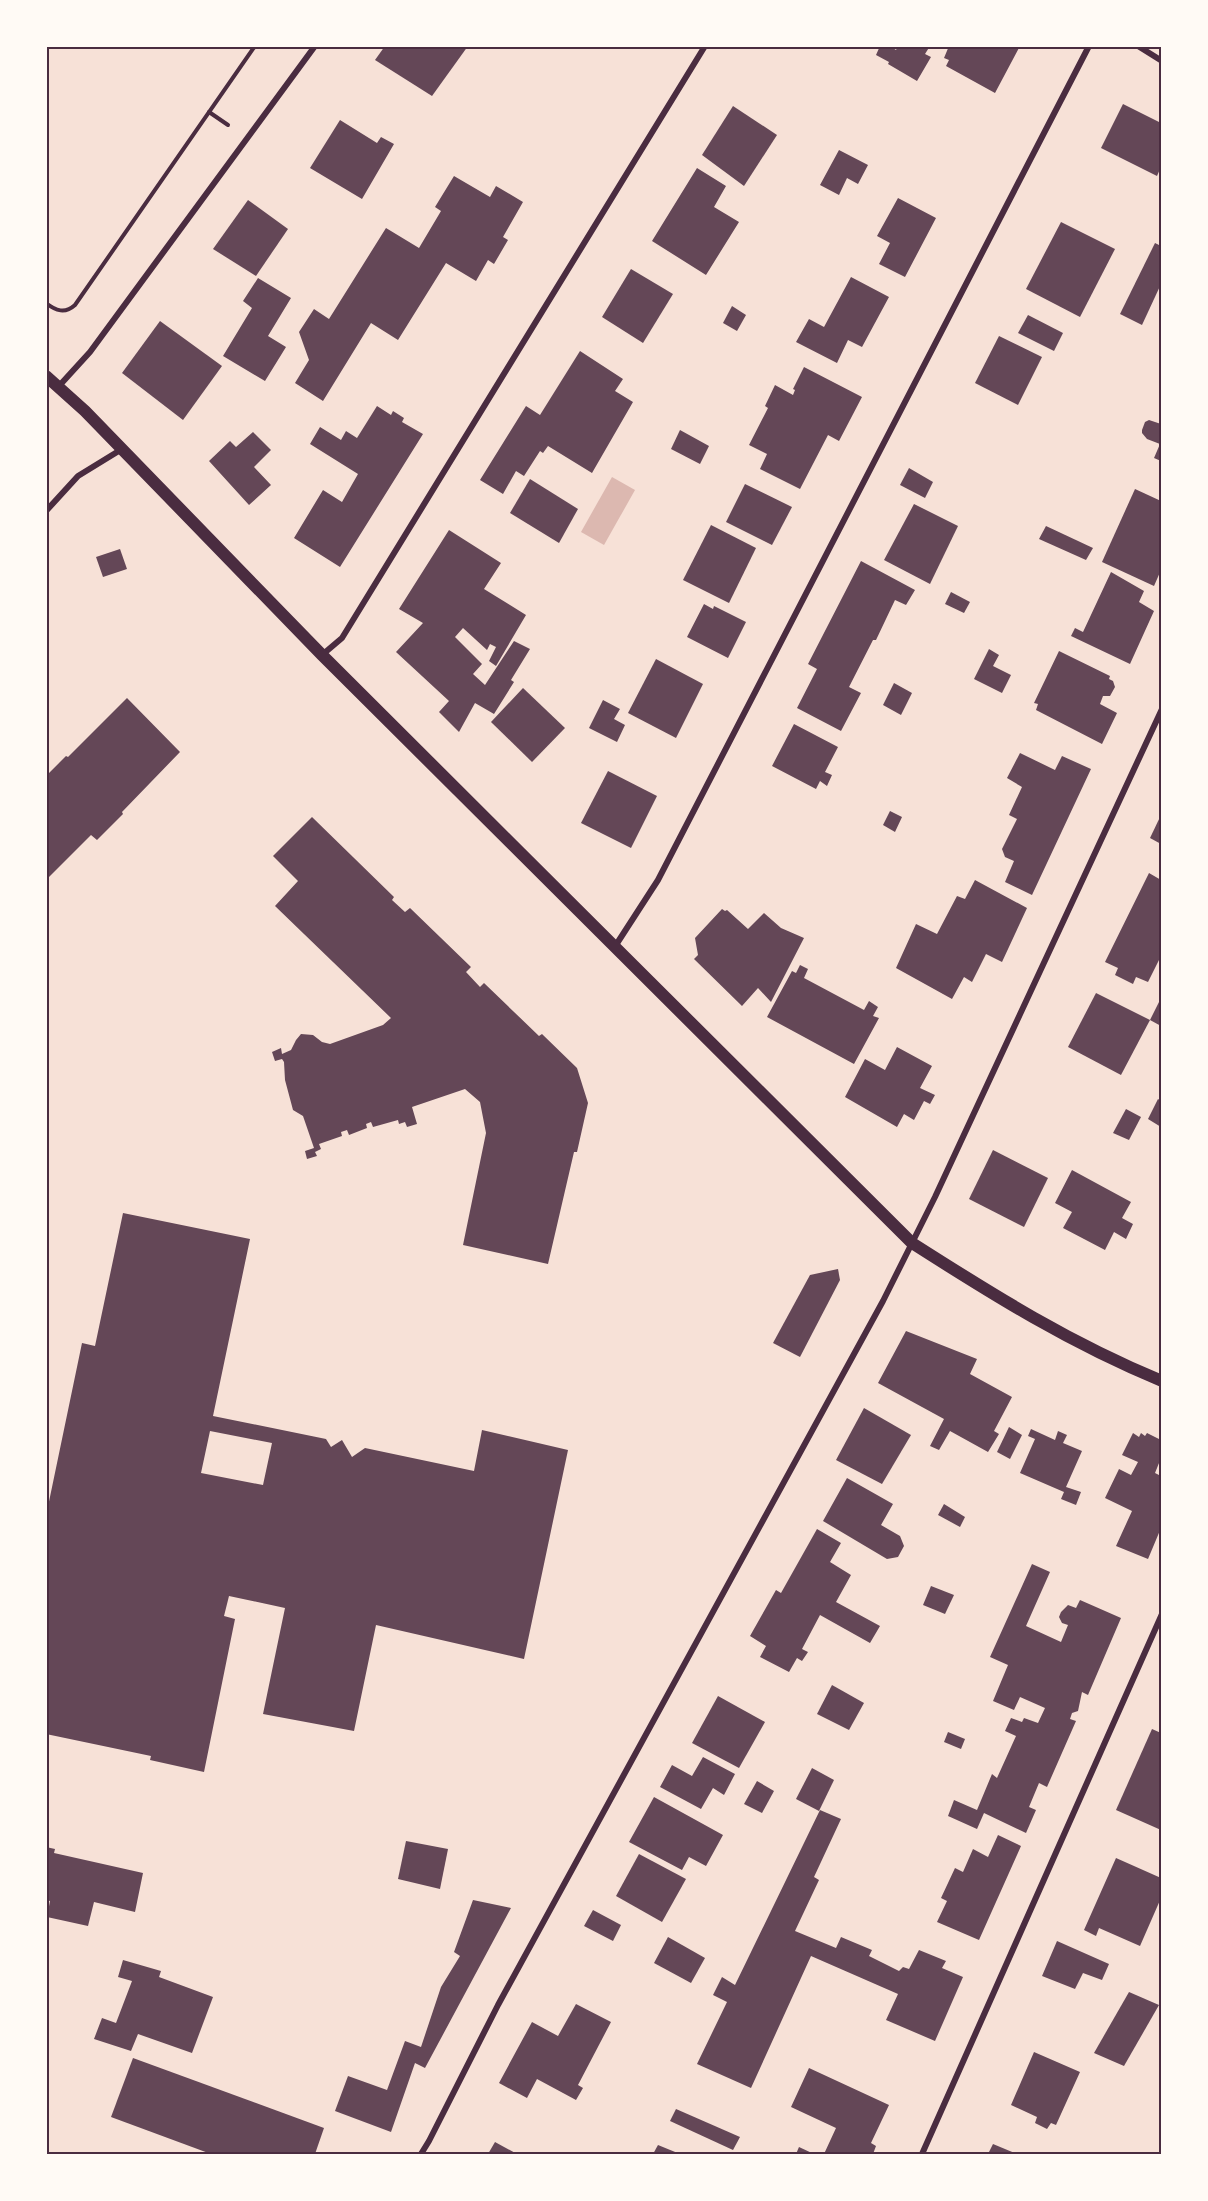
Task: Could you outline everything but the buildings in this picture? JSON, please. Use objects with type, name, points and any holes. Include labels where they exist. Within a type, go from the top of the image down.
[{"type":"main road","points":[[46,376],[122,449],[322,655],[614,948],[912,1243],[1010,1306],[1128,1367],[1161,1381]]},
{"type":"street","points":[[59,386],[97,343],[315,46]]},
{"type":"street","points":[[322,655],[346,633],[705,46]]},
{"type":"street","points":[[614,948],[630,927],[664,870],[1089,46]]},
{"type":"street","points":[[1137,46],[1161,61]]},
{"type":"street","points":[[46,511],[78,476],[122,449]]},
{"type":"street","points":[[420,2154],[429,2141],[498,2005],[878,1311],[912,1243],[1161,709]]},
{"type":"street","points":[[922,2154],[1161,1614]]},
{"type":"path","points":[[46,303],[58,311],[70,310],[75,305],[255,46]]},
{"type":"shaded area","points":[[612,477],[635,490],[604,545],[581,532]]}]
